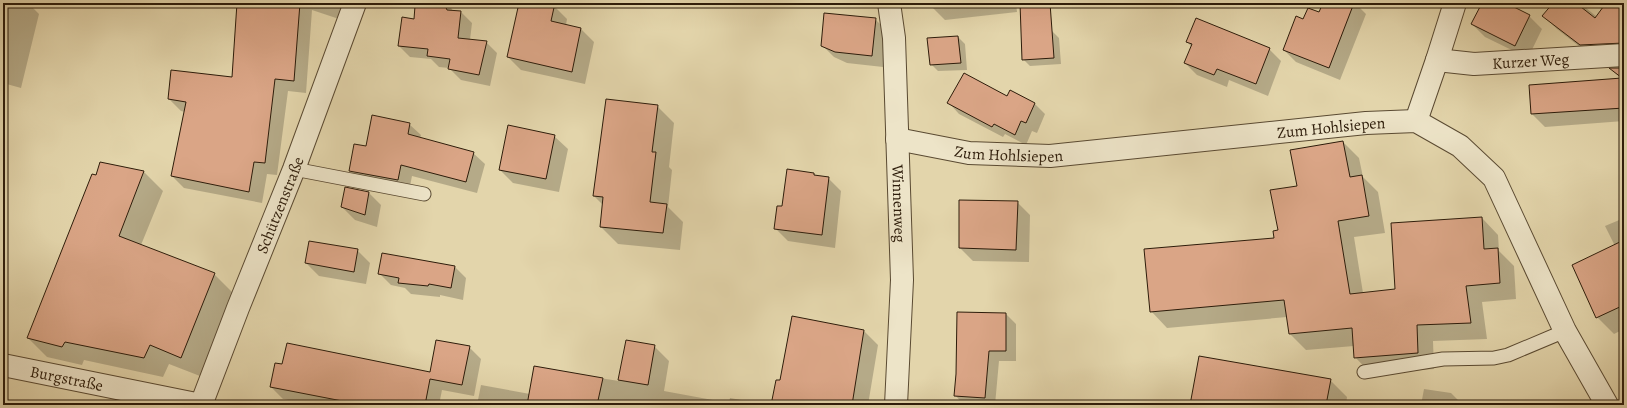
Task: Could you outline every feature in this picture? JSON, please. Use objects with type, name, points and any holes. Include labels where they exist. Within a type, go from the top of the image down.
[{"type":"street","name":"Schützenstraße","points":[[201,405],[294,169],[355,3]]},
{"type":"street","name":"Winnenweg","points":[[890,3],[894,38],[902,280],[896,405]]},
{"type":"street","points":[[1455,3],[1416,121],[1460,146],[1494,178],[1565,332],[1607,405]]},
{"type":"street","name":"Kurzer Weg","points":[[1437,60],[1474,64],[1624,55]]},
{"type":"street","name":"Zum Hohlsiepen","points":[[897,139],[969,153],[1050,156],[1366,123],[1416,121]]},
{"type":"street","name":"Burgstraße","points":[[3,365],[201,405]]},
{"type":"lane","points":[[294,169],[424,194]]},
{"type":"lane","points":[[1364,372],[1443,359],[1494,358],[1565,332]]},
{"type":"building","points":[[237,3],[300,3],[294,81],[275,79],[265,163],[254,162],[249,192],[171,176],[186,102],[168,99],[171,70],[232,77]]},
{"type":"building","points":[[433,3],[444,3],[447,10],[461,11],[458,38],[487,41],[479,75],[448,69],[450,59],[427,56],[428,49],[398,46],[402,17],[414,19],[415,6],[430,7]]},
{"type":"building","points":[[519,3],[555,3],[551,21],[581,28],[572,72],[507,57]]},
{"type":"building","points":[[1020,3],[1050,3],[1054,58],[1022,60]]},
{"type":"building","points":[[1323,3],[1354,3],[1329,68],[1283,50],[1296,16],[1303,19],[1308,8],[1319,12]]},
{"type":"building","points":[[1482,3],[1506,3],[1530,15],[1515,46],[1471,24]]},
{"type":"building","points":[[1553,3],[1576,3],[1595,18],[1606,3],[1624,3],[1624,43],[1580,45],[1542,16]]},
{"type":"building","points":[[824,13],[876,18],[872,56],[835,52],[821,46]]},
{"type":"building","points":[[1196,18],[1270,48],[1256,84],[1217,69],[1214,75],[1184,63],[1192,44],[1186,42]]},
{"type":"building","points":[[958,36],[961,63],[930,65],[927,38]]},
{"type":"building","points":[[1609,68],[1624,68],[1624,108],[1531,114],[1529,85],[1622,78]]},
{"type":"building","points":[[964,73],[1007,96],[1010,90],[1035,103],[1026,123],[1021,121],[1015,135],[994,124],[992,127],[947,103]]},
{"type":"building","points":[[606,99],[658,105],[652,152],[656,152],[650,202],[667,204],[663,233],[600,227],[603,197],[593,196]]},
{"type":"building","points":[[372,115],[410,123],[408,134],[474,152],[466,182],[401,165],[398,180],[349,171],[354,144],[366,146]]},
{"type":"building","points":[[508,125],[555,135],[546,179],[499,170]]},
{"type":"building","points":[[1343,141],[1350,177],[1362,175],[1369,216],[1338,221],[1350,294],[1395,289],[1391,223],[1482,217],[1484,249],[1498,248],[1500,283],[1466,286],[1471,323],[1417,325],[1418,353],[1354,358],[1352,328],[1289,334],[1284,300],[1150,312],[1144,249],[1274,238],[1273,231],[1278,230],[1270,190],[1297,186],[1290,150]]},
{"type":"building","points":[[100,162],[144,171],[119,236],[215,273],[181,358],[150,345],[144,358],[65,342],[62,347],[27,338],[92,174],[96,175]]},
{"type":"building","points":[[787,169],[829,177],[822,235],[774,229],[777,206],[782,206]]},
{"type":"building","points":[[345,187],[369,192],[365,215],[341,207]]},
{"type":"building","points":[[959,200],[1018,201],[1016,250],[959,248]]},
{"type":"building","points":[[1624,240],[1624,305],[1596,318],[1572,265]]},
{"type":"building","points":[[309,241],[358,249],[354,272],[305,263]]},
{"type":"building","points":[[382,253],[455,266],[451,288],[429,284],[428,286],[398,283],[399,278],[378,274]]},
{"type":"building","points":[[957,312],[1006,313],[1006,351],[989,351],[985,398],[954,396],[956,374]]},
{"type":"building","points":[[792,316],[864,330],[852,405],[771,405],[776,380],[780,380]]},
{"type":"building","points":[[436,340],[470,346],[462,385],[430,379],[425,405],[363,405],[270,387],[275,363],[282,364],[287,343],[430,372]]},
{"type":"building","points":[[626,340],[655,345],[648,385],[618,380]]},
{"type":"building","points":[[1199,356],[1331,379],[1326,405],[1190,405]]},
{"type":"building","points":[[534,366],[603,378],[597,405],[527,405]]}]
